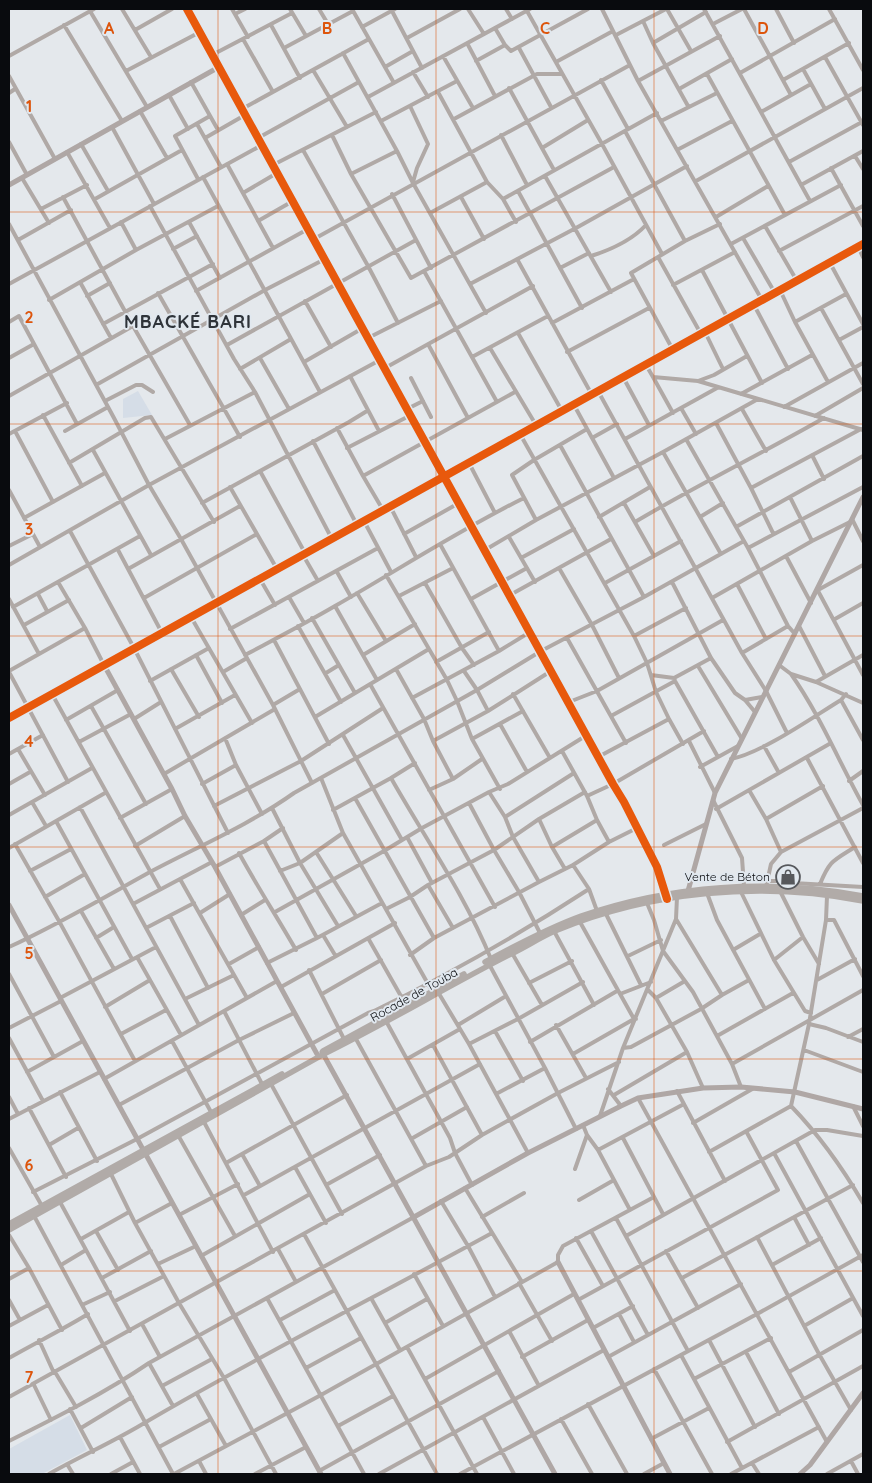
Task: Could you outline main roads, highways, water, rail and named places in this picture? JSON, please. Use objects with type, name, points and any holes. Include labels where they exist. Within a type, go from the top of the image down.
[{"type":"main road","name":"Rocade de Touba","points":[[144,1152],[204,1122],[344,1039],[435,992],[540,933],[580,916],[687,893],[766,887],[814,889],[863,896]]},
{"type":"main road","name":"Rocade de Touba","points":[[490,962],[554,931],[606,914],[667,897],[678,897],[687,893],[743,889],[780,891],[863,901]]},
{"type":"main road","name":"Rocade de Touba","points":[[9,1230],[42,1206],[110,1171],[262,1084],[321,1053],[356,1039],[406,1005],[435,992]]},
{"type":"main road","name":"Rocade de Touba","points":[[9,1224],[60,1202],[110,1171]]},
{"type":"place","name":"Vente de Béton","points":[[788,877]]},
{"type":"district","name":"MBACKÉ BARI","points":[[188,322]]}]
